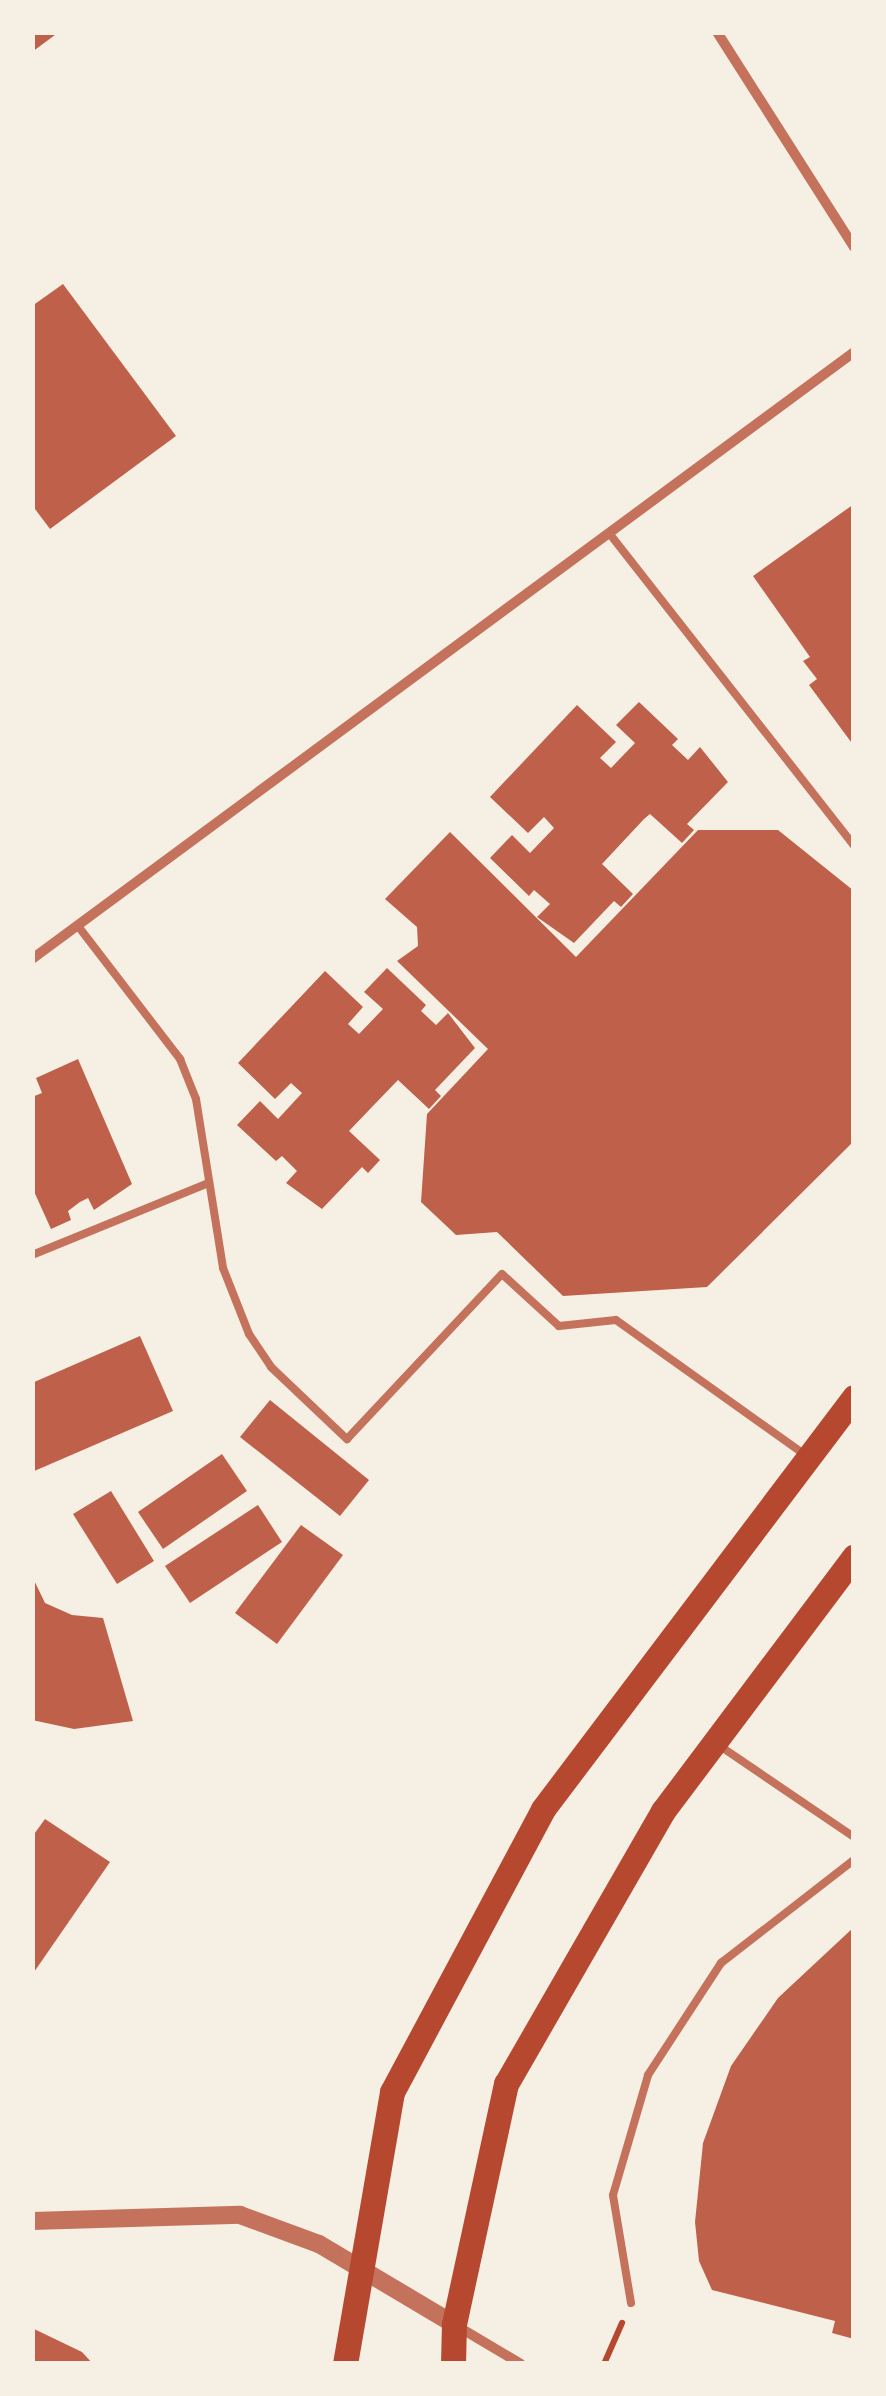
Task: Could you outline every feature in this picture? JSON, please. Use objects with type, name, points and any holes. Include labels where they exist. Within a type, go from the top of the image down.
[{"type":"main road","points":[[345,2364],[359,2264],[392,2092],[543,1809],[854,1397]]},
{"type":"main road","points":[[453,2364],[454,2324],[506,2084],[663,1810],[854,1557]]},
{"type":"street","points":[[718,32],[854,247]]},
{"type":"street","points":[[32,960],[854,352]]},
{"type":"street","points":[[32,2221],[240,2215],[276,2224],[359,2264],[521,2364]]},
{"type":"lane","points":[[609,533],[854,846]]},
{"type":"lane","points":[[78,926],[180,1059],[196,1099],[206,1184],[223,1268],[249,1334],[271,1368],[348,1439],[502,1274],[559,1326],[616,1320],[807,1456]]},
{"type":"lane","points":[[32,1256],[206,1184]]},
{"type":"lane","points":[[714,1742],[854,1837]]},
{"type":"lane","points":[[631,2304],[614,2195],[648,2075],[722,1963],[854,1860]]},
{"type":"path","points":[[604,2364],[631,2304]]},
{"type":"building","points":[[32,32],[59,32],[32,52]]},
{"type":"building","points":[[63,284],[176,436],[50,529],[32,505],[32,306]]},
{"type":"building","points":[[854,504],[854,746],[809,685],[817,679],[803,661],[810,657],[753,576]]},
{"type":"building","points":[[639,702],[678,739],[672,745],[688,760],[700,747],[728,782],[687,824],[694,830],[682,843],[650,814],[644,819],[602,864],[633,894],[621,907],[614,901],[574,943],[537,917],[550,904],[534,890],[529,896],[490,858],[512,835],[530,853],[554,828],[544,817],[528,833],[490,797],[577,705],[616,742],[600,758],[611,768],[635,743],[616,725]]},
{"type":"building","points":[[698,830],[778,830],[854,891],[854,1141],[707,1287],[563,1296],[497,1232],[456,1235],[421,1202],[427,1114],[488,1049],[397,961],[418,946],[417,927],[385,899],[450,832],[576,957]]},
{"type":"building","points":[[387,968],[426,1005],[421,1011],[436,1025],[448,1013],[475,1048],[435,1090],[441,1096],[429,1109],[398,1080],[349,1131],[380,1160],[368,1173],[362,1167],[322,1209],[286,1183],[297,1171],[282,1156],[276,1161],[237,1125],[260,1101],[278,1119],[302,1093],[291,1083],[275,1099],[238,1063],[325,971],[363,1007],[348,1024],[359,1034],[383,1009],[364,992]]},
{"type":"building","points":[[78,1059],[132,1184],[94,1210],[88,1198],[80,1202],[68,1211],[71,1220],[51,1229],[32,1187],[32,1097],[42,1093],[36,1078]]},
{"type":"building","points":[[140,1336],[173,1411],[32,1472],[32,1383]]},
{"type":"building","points":[[270,1400],[369,1480],[340,1516],[240,1437]]},
{"type":"building","points":[[222,1454],[247,1491],[163,1549],[138,1512]]},
{"type":"building","points":[[111,1491],[154,1561],[117,1584],[73,1514]]},
{"type":"building","points":[[258,1505],[282,1542],[190,1603],[165,1566]]},
{"type":"building","points":[[301,1525],[343,1555],[277,1644],[235,1613]]},
{"type":"building","points":[[32,1576],[45,1603],[72,1615],[103,1618],[133,1721],[74,1729],[32,1720]]},
{"type":"building","points":[[45,1819],[110,1862],[32,1975],[32,1837]]},
{"type":"building","points":[[854,1927],[854,2339],[832,2333],[835,2321],[712,2290],[699,2261],[695,2222],[703,2143],[731,2066],[778,1998]]},
{"type":"building","points":[[32,2328],[82,2352],[93,2364],[32,2364]]}]
